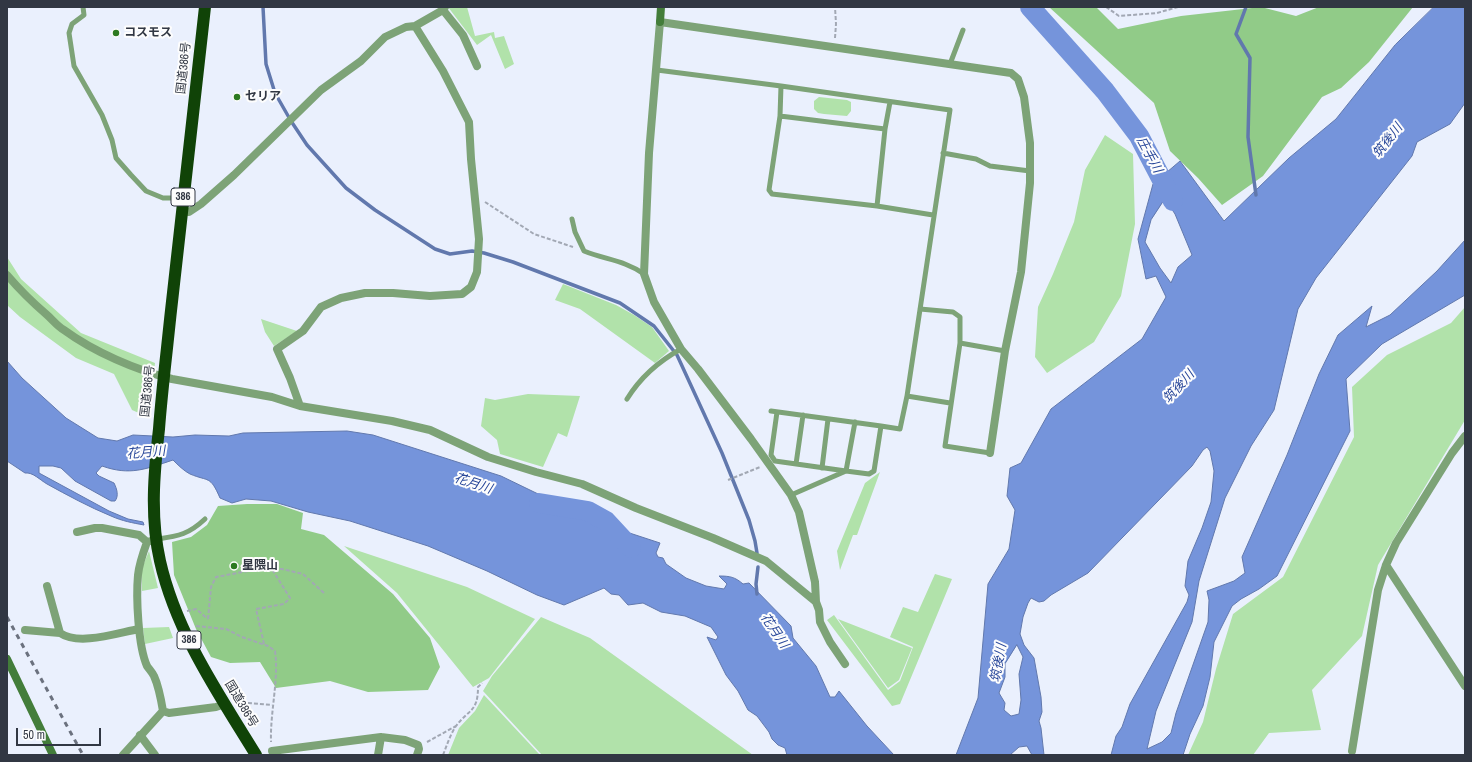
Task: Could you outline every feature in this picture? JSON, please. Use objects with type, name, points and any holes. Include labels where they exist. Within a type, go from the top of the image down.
[{"type":"highway","name":"国道386号","points":[[205,7],[163,382],[156,456],[152,541],[160,559],[169,592],[181,626],[205,672],[256,755]]},
{"type":"street","points":[[661,7],[649,153],[644,274],[654,302],[679,350],[698,369],[791,495],[800,512],[815,582],[816,602],[819,610],[820,622],[830,642],[844,664]]},
{"type":"street","points":[[181,211],[189,212],[201,204],[234,175],[322,90],[361,61],[385,37],[406,27],[415,26],[444,9],[463,35],[477,66]]},
{"type":"street","points":[[660,22],[1012,73],[1018,79],[1024,97],[1030,143],[1030,171],[1021,272],[1005,351],[990,453]]},
{"type":"street","points":[[300,406],[290,378],[277,349],[303,331],[321,307],[341,298],[365,293],[393,293],[430,296],[462,294],[471,287],[477,272],[479,252],[469,122],[443,71],[415,26]]},
{"type":"street","points":[[7,275],[27,297],[63,330],[93,348],[163,382],[272,397],[300,406],[430,430],[488,457],[582,484],[636,508],[713,538],[766,561],[816,602]]},
{"type":"street","points":[[1352,751],[1378,590],[1386,565],[1396,543],[1452,453],[1465,436]]},
{"type":"street","points":[[77,532],[102,528],[139,536],[152,541],[138,573],[139,629],[147,666],[158,685],[162,711]]},
{"type":"street","points":[[1386,565],[1465,686]]},
{"type":"street","points":[[47,586],[60,633]]},
{"type":"street","points":[[25,630],[60,633],[65,637],[90,638],[139,629]]},
{"type":"street","points":[[7,659],[53,755]]},
{"type":"street","points":[[162,711],[169,713],[225,704]]},
{"type":"street","points":[[123,755],[162,711]]},
{"type":"street","points":[[140,735],[155,755]]},
{"type":"street","points":[[378,755],[381,737]]},
{"type":"street","points":[[272,751],[381,737],[404,740],[418,745],[417,755]]},
{"type":"lane","points":[[83,7],[84,16],[72,24],[69,33],[74,66],[102,115],[112,140],[116,158],[130,176],[146,191],[162,198],[183,198]]},
{"type":"lane","points":[[950,64],[963,30]]},
{"type":"lane","points":[[657,70],[950,110],[907,396],[900,429],[881,426],[855,422],[774,412],[771,455],[775,461],[869,474],[874,471],[881,426]]},
{"type":"lane","points":[[782,86],[780,116],[769,190],[772,194],[877,206],[933,215]]},
{"type":"lane","points":[[877,206],[885,129],[890,102]]},
{"type":"lane","points":[[780,116],[885,129]]},
{"type":"lane","points":[[943,153],[976,159],[990,166],[1030,171]]},
{"type":"lane","points":[[572,219],[575,232],[584,251],[623,262],[644,274]]},
{"type":"lane","points":[[920,309],[953,312],[960,317],[960,343],[950,403],[945,446],[990,453]]},
{"type":"lane","points":[[960,343],[1005,351]]},
{"type":"lane","points":[[627,399],[633,389],[646,375],[672,353],[679,350]]},
{"type":"lane","points":[[907,396],[950,403]]},
{"type":"lane","points":[[796,464],[803,416]]},
{"type":"lane","points":[[822,468],[828,419]]},
{"type":"lane","points":[[846,472],[855,422]]},
{"type":"lane","points":[[791,495],[846,472]]},
{"type":"lane","points":[[152,541],[191,531],[205,519]]},
{"type":"path","points":[[833,47],[836,24],[835,7]]},
{"type":"path","points":[[1106,7],[1118,16],[1157,14],[1178,7]]},
{"type":"path","points":[[475,196],[534,234],[584,251]]},
{"type":"path","points":[[728,480],[768,463]]},
{"type":"path","points":[[186,611],[196,609],[208,619],[211,587],[216,577],[264,568],[282,569],[303,574],[324,593]]},
{"type":"path","points":[[264,644],[256,609],[284,604],[290,598],[272,569]]},
{"type":"path","points":[[192,626],[226,629],[242,637],[264,644],[274,651],[276,664],[272,705],[272,751]]},
{"type":"path","points":[[418,745],[428,742],[456,726],[475,707],[478,698],[478,687],[482,683]]},
{"type":"path","points":[[225,704],[233,702],[272,705]]},
{"type":"path","points":[[443,755],[456,726]]},
{"type":"green space","points":[[448,7],[467,7],[475,36],[494,32],[495,38],[504,36],[514,64],[505,69],[491,35],[477,45]]},
{"type":"green space","points":[[1049,7],[1096,7],[1118,29],[1181,16],[1261,7],[1296,16],[1319,7],[1413,7],[1369,62],[1341,88],[1322,97],[1263,176],[1222,205],[1198,178],[1170,151],[1154,103]]},
{"type":"green space","points":[[819,97],[847,100],[851,102],[851,111],[847,116],[818,113],[814,109],[814,101]]},
{"type":"green space","points":[[1105,135],[1133,154],[1135,224],[1121,296],[1094,342],[1047,373],[1035,357],[1038,307],[1074,222],[1085,170]]},
{"type":"green space","points":[[7,257],[21,279],[81,333],[155,363],[148,417],[132,410],[114,374],[76,358],[20,317],[7,305]]},
{"type":"green space","points":[[563,284],[616,305],[634,315],[652,327],[669,351],[655,363],[580,309],[555,300]]},
{"type":"green space","points":[[1465,307],[1465,420],[1378,565],[1362,636],[1312,690],[1321,730],[1269,733],[1253,755],[1188,755],[1203,722],[1216,669],[1233,614],[1283,577],[1354,437],[1352,387],[1387,355],[1451,323]]},
{"type":"green space","points":[[261,319],[297,331],[274,346],[265,332]]},
{"type":"green space","points":[[528,394],[580,396],[567,437],[558,433],[543,467],[500,454],[497,440],[481,426],[485,398],[495,400]]},
{"type":"green space","points":[[880,472],[857,535],[853,535],[840,570],[837,551],[865,483]]},
{"type":"green space","points":[[277,504],[303,513],[301,529],[324,535],[393,594],[430,638],[440,667],[428,690],[368,692],[330,681],[276,688],[260,662],[230,663],[211,657],[196,629],[174,575],[172,542],[191,537],[207,525],[218,506]]},
{"type":"green space","points":[[344,546],[467,587],[535,619],[489,678],[473,687],[397,593]]},
{"type":"green space","points":[[149,551],[158,588],[142,591],[142,568]]},
{"type":"green space","points":[[935,574],[952,579],[900,704],[892,706],[827,620],[834,615],[888,690],[900,681],[913,647],[890,637],[903,607],[918,612]]},
{"type":"green space","points":[[541,617],[590,638],[753,755],[542,755],[483,691],[492,676]]},
{"type":"green space","points":[[838,619],[912,648],[899,680],[888,688]]},
{"type":"green space","points":[[169,627],[173,638],[145,644],[143,628]]},
{"type":"green space","points":[[484,695],[540,755],[448,755],[459,728],[475,711]]},
{"type":"water","name":"筑後川","points":[[1434,7],[1465,7],[1465,103],[1450,124],[1417,142],[1412,156],[1316,278],[1298,309],[1274,410],[1251,446],[1225,498],[1199,581],[1192,622],[1156,711],[1147,749],[1162,742],[1171,733],[1176,713],[1208,622],[1209,600],[1207,591],[1234,581],[1245,573],[1242,557],[1287,455],[1319,374],[1338,335],[1372,306],[1366,327],[1390,315],[1437,271],[1465,240],[1465,295],[1382,344],[1346,379],[1350,431],[1277,576],[1232,606],[1214,642],[1210,677],[1203,706],[1190,734],[1183,755],[1111,755],[1116,736],[1122,727],[1130,704],[1187,602],[1189,595],[1185,586],[1188,561],[1211,502],[1214,471],[1210,451],[1207,447],[1203,450],[1192,466],[1088,573],[1051,595],[1044,601],[1039,602],[1031,598],[1028,603],[1023,617],[1020,634],[1024,645],[1034,658],[1041,697],[1042,712],[1039,721],[1044,755],[1032,755],[1027,746],[1019,747],[1010,755],[956,755],[978,698],[988,584],[1009,549],[1015,510],[1007,496],[1010,468],[1021,463],[1051,409],[1142,339],[1166,297],[1156,276],[1146,279],[1138,239],[1153,184],[1180,161],[1224,221],[1289,158],[1336,119],[1395,45]],"holes":[[[1165,199],[1175,214],[1192,255],[1178,267],[1171,283],[1160,268],[1145,242],[1151,220]],[[1017,645],[1023,657],[1019,674],[1021,700],[1019,714],[1011,716],[1004,710],[1005,703],[999,693],[1005,677],[1005,664]]]},
{"type":"water","points":[[7,361],[22,378],[66,418],[98,438],[117,441],[133,435],[173,437],[195,435],[229,436],[243,433],[347,431],[373,435],[501,476],[596,522],[660,543],[656,553],[658,557],[663,558],[666,564],[686,578],[706,586],[724,589],[727,584],[719,576],[732,577],[743,584],[749,583],[791,626],[793,638],[816,666],[830,697],[835,697],[839,691],[867,726],[894,755],[787,755],[785,748],[778,745],[772,739],[769,732],[757,716],[748,710],[738,691],[726,675],[707,637],[716,640],[718,637],[711,627],[685,616],[661,612],[643,603],[628,605],[619,595],[611,594],[604,588],[564,605],[537,595],[487,571],[428,546],[350,521],[308,512],[271,501],[246,499],[232,503],[220,498],[211,482],[188,473],[173,460],[130,471],[121,471],[102,466],[96,473],[114,483],[117,492],[115,501],[111,501],[75,481],[61,468],[53,466],[39,466],[39,473],[109,511],[128,519],[143,522],[144,525],[115,518],[86,505],[47,484],[34,475],[25,473],[7,461]]},
{"type":"waterway","points":[[263,7],[266,64],[275,93],[307,145],[346,188],[375,210],[435,249],[450,254],[472,251],[513,262],[620,303],[654,326],[677,355],[722,453],[749,520],[757,553]]},
{"type":"waterway","name":"庄手川","points":[[1030,7],[1105,91],[1139,136],[1173,201]]},
{"type":"waterway","points":[[1246,7],[1236,34],[1250,58],[1248,137],[1256,195]]},
{"type":"waterway","name":"花月川","points":[[539,503],[588,511],[606,521],[631,548]]},
{"type":"waterway","points":[[757,594],[756,584],[758,567]]},
{"type":"railway","points":[[7,617],[83,755]]},
{"type":"place","name":"コスモス","points":[[116,33]]},
{"type":"place","name":"セリア","points":[[237,97]]},
{"type":"place","name":"星隈山","points":[[234,566]]}]
